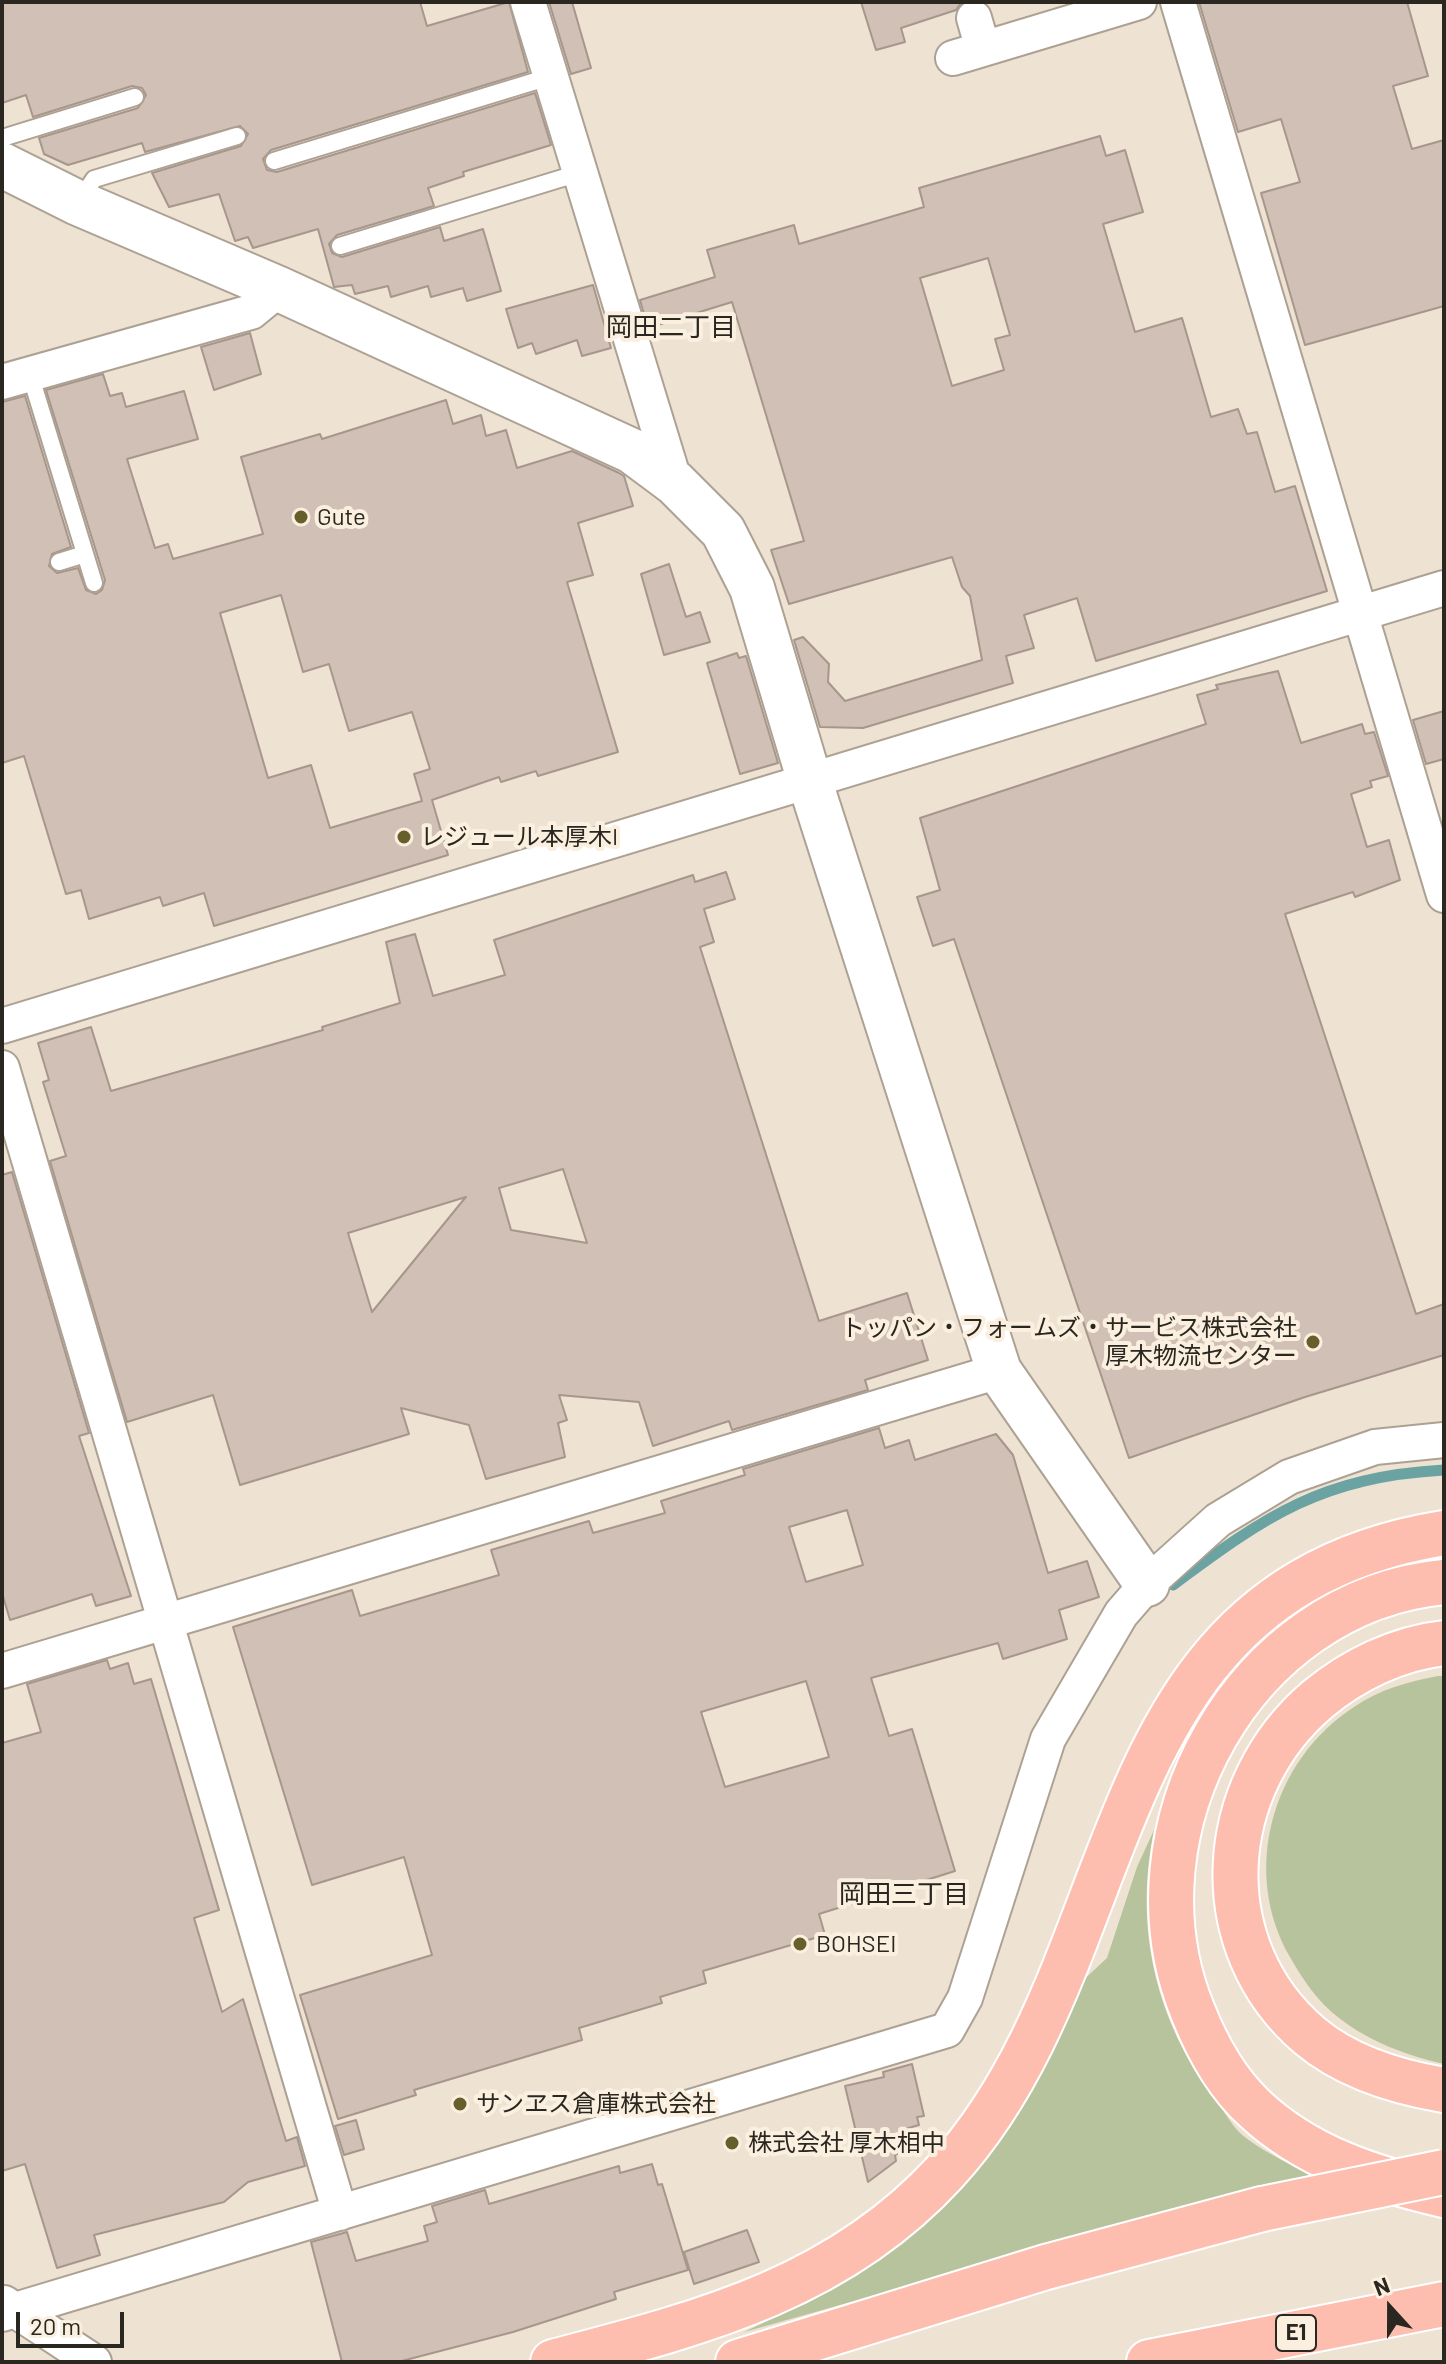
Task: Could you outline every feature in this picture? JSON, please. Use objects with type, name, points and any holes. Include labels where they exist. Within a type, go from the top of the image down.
[{"type":"highway","points":[[553,2362],[698,2321],[785,2289],[839,2261],[910,2206],[945,2171],[1008,2086],[1036,2033],[1138,1776],[1185,1692],[1214,1654],[1286,1592],[1329,1567],[1408,1539],[1444,1533]]},
{"type":"highway","points":[[1444,1582],[1401,1589],[1329,1618],[1294,1641],[1255,1680],[1216,1733],[1187,1799],[1173,1855],[1170,1901],[1173,1945],[1184,1991],[1202,2035],[1225,2074],[1253,2107],[1286,2135],[1323,2156],[1360,2173],[1444,2195]]},
{"type":"highway","points":[[1444,1643],[1389,1656],[1331,1688],[1305,1710],[1283,1734],[1248,1796],[1233,1860],[1239,1922],[1250,1955],[1284,2010],[1310,2036],[1343,2058],[1379,2074],[1444,2090]]},
{"type":"highway","points":[[738,2362],[1072,2260],[1262,2209],[1444,2172]]},
{"type":"highway","name":"E1","points":[[1149,2362],[1444,2304]]},
{"type":"street","points":[[528,2],[675,483]]},
{"type":"street","points":[[970,42],[1139,2]]},
{"type":"street","points":[[1178,2],[1444,895]]},
{"type":"street","points":[[2,165],[78,203],[279,289],[632,451],[675,483],[723,531],[752,588],[810,782],[999,1371],[1147,1584]]},
{"type":"street","points":[[16,378],[251,312],[279,289]]},
{"type":"street","points":[[2,1026],[1444,588]]},
{"type":"street","points":[[2,1068],[340,2213]]},
{"type":"street","points":[[2,1671],[999,1371]]},
{"type":"street","points":[[6,2308],[340,2213],[947,2030],[965,1998],[1048,1739],[1121,1614],[1147,1584],[1218,1520],[1289,1477],[1375,1447],[1444,1440]]},
{"type":"street","points":[[6,2308],[94,2362]]},
{"type":"lane","points":[[274,161],[549,77]]},
{"type":"lane","points":[[2,138],[135,97]]},
{"type":"lane","points":[[78,203],[94,179],[237,136]]},
{"type":"lane","points":[[340,246],[579,173]]},
{"type":"lane","points":[[16,378],[94,583]]},
{"type":"lane","points":[[59,562],[85,554]]},
{"type":"green space","points":[[1444,1676],[1444,2064],[1376,2041],[1339,2018],[1318,1998],[1290,1957],[1275,1924],[1268,1890],[1267,1855],[1272,1820],[1284,1787],[1302,1757],[1325,1730],[1374,1695]]},
{"type":"green space","points":[[1154,1830],[1148,1866],[1149,1937],[1164,2005],[1178,2038],[1195,2070],[1238,2130],[1263,2149],[1315,2178],[1193,2206],[744,2332],[814,2299],[863,2269],[903,2241],[951,2192],[1077,1986],[1107,1958],[1137,1867]]},
{"type":"building","points":[[2,2],[420,2],[427,26],[509,2],[528,72],[271,150],[263,159],[267,170],[277,172],[535,93],[551,145],[463,172],[464,176],[428,188],[434,206],[337,235],[329,244],[332,253],[342,257],[440,227],[444,241],[483,229],[501,291],[467,301],[463,288],[431,297],[428,286],[391,297],[388,286],[355,294],[352,285],[334,287],[318,229],[253,248],[248,237],[235,241],[219,194],[169,207],[152,173],[241,146],[248,134],[240,126],[145,152],[142,143],[68,165],[44,154],[39,138],[138,108],[146,95],[142,88],[132,86],[33,117],[26,95],[2,103]]},
{"type":"building","points":[[549,2],[572,2],[591,68],[571,74]]},
{"type":"building","points":[[861,2],[961,3],[956,10],[901,28],[905,42],[876,50]]},
{"type":"building","points":[[1199,2],[1407,2],[1428,76],[1393,86],[1412,149],[1444,140],[1444,306],[1305,345],[1261,193],[1300,182],[1281,119],[1238,132]]},
{"type":"building","points":[[1100,136],[1106,156],[1125,150],[1143,212],[1103,224],[1135,332],[1182,318],[1211,417],[1238,409],[1247,434],[1257,432],[1275,492],[1295,486],[1327,591],[1096,661],[1077,598],[1024,615],[1034,648],[1006,656],[1013,683],[863,728],[820,727],[794,640],[803,637],[829,664],[828,682],[845,701],[982,660],[970,596],[962,587],[952,557],[789,604],[771,550],[804,541],[732,302],[648,328],[640,300],[715,277],[707,250],[794,225],[799,244],[924,207],[919,188]],"holes":[[[988,258],[1010,335],[995,339],[1004,370],[952,386],[920,278]]]},
{"type":"building","points":[[593,285],[611,348],[582,356],[577,340],[536,354],[532,343],[518,348],[506,309]]},
{"type":"building","points":[[250,333],[261,374],[214,390],[201,347]]},
{"type":"building","points":[[103,374],[110,396],[122,393],[126,407],[184,391],[198,439],[127,459],[155,548],[168,544],[173,559],[263,534],[241,457],[320,434],[322,439],[446,400],[453,424],[481,415],[486,436],[506,430],[517,468],[572,451],[624,476],[633,506],[578,523],[593,575],[567,582],[618,752],[538,776],[536,771],[501,782],[499,777],[432,800],[448,855],[214,926],[204,893],[163,906],[160,897],[89,919],[81,890],[66,894],[24,756],[2,763],[2,402],[25,396],[71,547],[52,554],[49,566],[57,573],[78,568],[86,590],[96,594],[102,590],[105,580],[46,390]],"holes":[[[281,595],[303,672],[329,664],[349,731],[412,712],[430,769],[414,774],[422,801],[330,828],[311,765],[268,778],[220,613]]]},
{"type":"building","points":[[669,564],[686,617],[700,612],[710,642],[664,655],[641,574]]},
{"type":"building","points":[[737,653],[739,658],[746,656],[778,763],[740,774],[707,663]]},
{"type":"building","points":[[1278,671],[1301,743],[1362,724],[1365,734],[1374,732],[1388,776],[1370,781],[1372,787],[1351,794],[1367,847],[1389,840],[1400,880],[1355,897],[1353,892],[1285,914],[1416,1314],[1444,1304],[1444,1355],[1305,1397],[1129,1458],[954,939],[933,946],[917,897],[940,890],[920,818],[1206,724],[1197,695],[1218,689],[1216,685]]},
{"type":"building","points":[[1444,711],[1444,759],[1426,764],[1413,720]]},
{"type":"building","points":[[726,872],[735,899],[704,909],[714,942],[700,947],[819,1321],[907,1293],[928,1360],[865,1380],[868,1390],[732,1430],[729,1421],[653,1446],[639,1402],[559,1395],[567,1420],[558,1423],[565,1457],[486,1479],[469,1425],[401,1408],[409,1434],[240,1485],[213,1395],[127,1422],[50,1161],[66,1156],[43,1082],[49,1080],[38,1043],[91,1027],[111,1091],[323,1030],[322,1027],[400,1003],[386,942],[415,934],[433,996],[505,975],[494,940],[693,875],[695,882]],"holes":[[[563,1169],[587,1243],[511,1230],[499,1188]],[[465,1198],[372,1312],[348,1233]]]},
{"type":"building","points":[[12,1172],[89,1433],[79,1436],[131,1596],[96,1606],[92,1594],[10,1620],[2,1593],[2,1175]]},
{"type":"building","points":[[879,1428],[885,1448],[909,1440],[915,1460],[996,1434],[1013,1455],[1048,1573],[1087,1561],[1099,1597],[1059,1610],[1067,1639],[1003,1659],[998,1643],[871,1678],[889,1736],[912,1729],[955,1871],[819,1914],[825,1935],[703,1971],[706,1983],[660,1997],[662,2003],[579,2028],[582,2040],[414,2090],[416,2095],[338,2119],[300,1995],[432,1955],[404,1857],[312,1885],[233,1627],[352,1590],[360,1616],[499,1575],[491,1550],[589,1521],[593,1533],[665,1513],[661,1501],[745,1475],[743,1469]],"holes":[[[847,1510],[863,1565],[806,1582],[789,1527]],[[806,1681],[829,1757],[725,1787],[701,1712]]]},
{"type":"building","points":[[107,1660],[110,1669],[128,1663],[134,1684],[151,1679],[219,1910],[194,1918],[222,2012],[243,1999],[286,2141],[297,2137],[305,2166],[248,2182],[224,2202],[94,2235],[100,2255],[57,2268],[25,2164],[2,2171],[2,1743],[41,1732],[27,1684]]},
{"type":"building","points":[[912,2064],[924,2116],[917,2117],[919,2125],[905,2129],[907,2137],[896,2139],[899,2153],[895,2155],[896,2161],[868,2182],[845,2086],[884,2077],[883,2072]]},
{"type":"building","points":[[356,2120],[364,2149],[344,2155],[335,2126]]},
{"type":"building","points":[[652,2164],[658,2185],[662,2184],[688,2270],[614,2292],[616,2299],[513,2332],[398,2362],[342,2362],[311,2242],[347,2232],[356,2261],[428,2241],[424,2226],[437,2222],[432,2206],[485,2190],[489,2204],[619,2166],[620,2173]]},
{"type":"building","points":[[747,2230],[759,2262],[694,2284],[684,2252]]},
{"type":"waterway","points":[[1173,1585],[1238,1538],[1298,1504],[1363,1481],[1444,1470]]},
{"type":"place","name":"Gute","points":[[301,517]]},
{"type":"place","name":"レジュール本厚木I","points":[[404,837]]},
{"type":"place","name":"トッパン・フォームズ・サービス株式会社 厚木物流センター","points":[[1313,1342]]},
{"type":"place","name":"BOHSEI","points":[[800,1944]]},
{"type":"place","name":"サンヱス倉庫株式会社","points":[[460,2104]]},
{"type":"place","name":"株式会社 厚木相中","points":[[732,2143]]},
{"type":"district","name":"岡田二丁目","points":[[671,327]]},
{"type":"district","name":"岡田三丁目","points":[[904,1894]]}]
